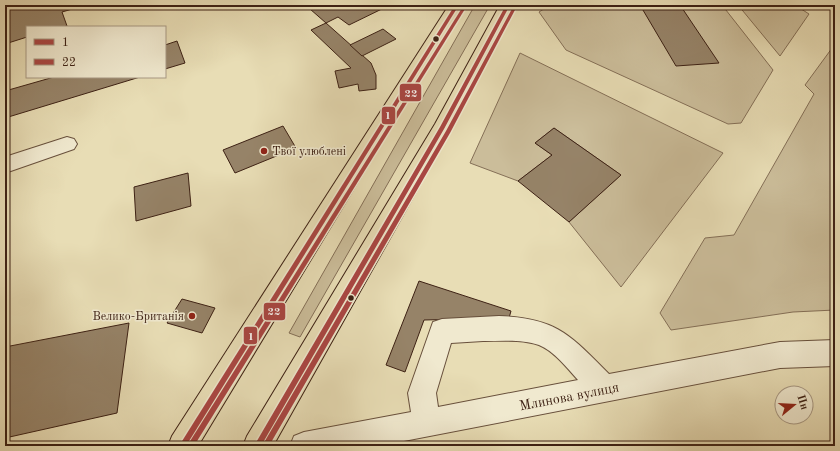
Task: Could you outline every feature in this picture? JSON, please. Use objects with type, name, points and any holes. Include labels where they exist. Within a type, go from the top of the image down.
[{"type":"main road","points":[[182,446],[457,5]]},
{"type":"main road","points":[[257,446],[442,128],[508,5]]},
{"type":"street","points":[[5,165],[67,144]]},
{"type":"street","points":[[426,423],[422,392],[442,331],[505,329],[541,332],[564,348],[605,389]]},
{"type":"street","name":"Млинова вулиця","points":[[304,446],[780,355],[835,353]]},
{"type":"shaded area","points":[[475,5],[490,5],[300,337],[289,333]]},
{"type":"shaded area","points":[[550,5],[722,5],[773,70],[741,123],[728,124],[566,50],[539,12]]},
{"type":"shaded area","points":[[738,5],[795,5],[809,14],[780,56]]},
{"type":"shaded area","points":[[835,44],[835,310],[793,312],[671,330],[660,313],[705,238],[734,235],[814,94],[805,85]]},
{"type":"shaded area","points":[[520,53],[723,153],[621,287],[569,222],[621,175],[554,128],[535,143],[552,155],[518,181],[470,163]]},
{"type":"building","points":[[5,5],[86,5],[62,12],[67,26],[26,26],[26,37],[5,44]]},
{"type":"building","points":[[319,5],[390,5],[349,25],[338,17],[326,23],[310,9]]},
{"type":"building","points":[[640,5],[680,5],[719,63],[676,66]]},
{"type":"building","points":[[326,23],[371,63],[376,75],[376,89],[359,91],[358,84],[339,88],[335,71],[351,68],[311,30]]},
{"type":"building","points":[[383,29],[396,39],[362,56],[350,45]]},
{"type":"building","points":[[177,41],[185,63],[166,69],[166,45]]},
{"type":"building","points":[[50,78],[137,78],[5,118],[5,91]]},
{"type":"building","points":[[283,126],[296,148],[235,173],[223,150]]},
{"type":"building","points":[[554,128],[621,175],[569,222],[518,181],[552,155],[535,143]]},
{"type":"building","points":[[188,173],[191,206],[136,221],[134,187]]},
{"type":"building","points":[[419,281],[511,311],[509,318],[424,320],[405,372],[386,365]]},
{"type":"building","name":"Велико-Британія","points":[[182,299],[215,308],[202,333],[167,323]]},
{"type":"building","points":[[129,323],[117,413],[5,438],[5,347]]},
{"type":"transit line","name":"1","points":[[182,446],[457,5]]},
{"type":"transit line","name":"1","points":[[257,446],[442,128],[508,5]]},
{"type":"transit line","name":"22","points":[[265,446],[448,132],[514,8]]},
{"type":"transit line","name":"22","points":[[190,446],[463,9]]},
{"type":"place","name":"Твої улюблені","points":[[264,151]]},
{"type":"place","name":"Велико-Британія","points":[[192,316]]}]
